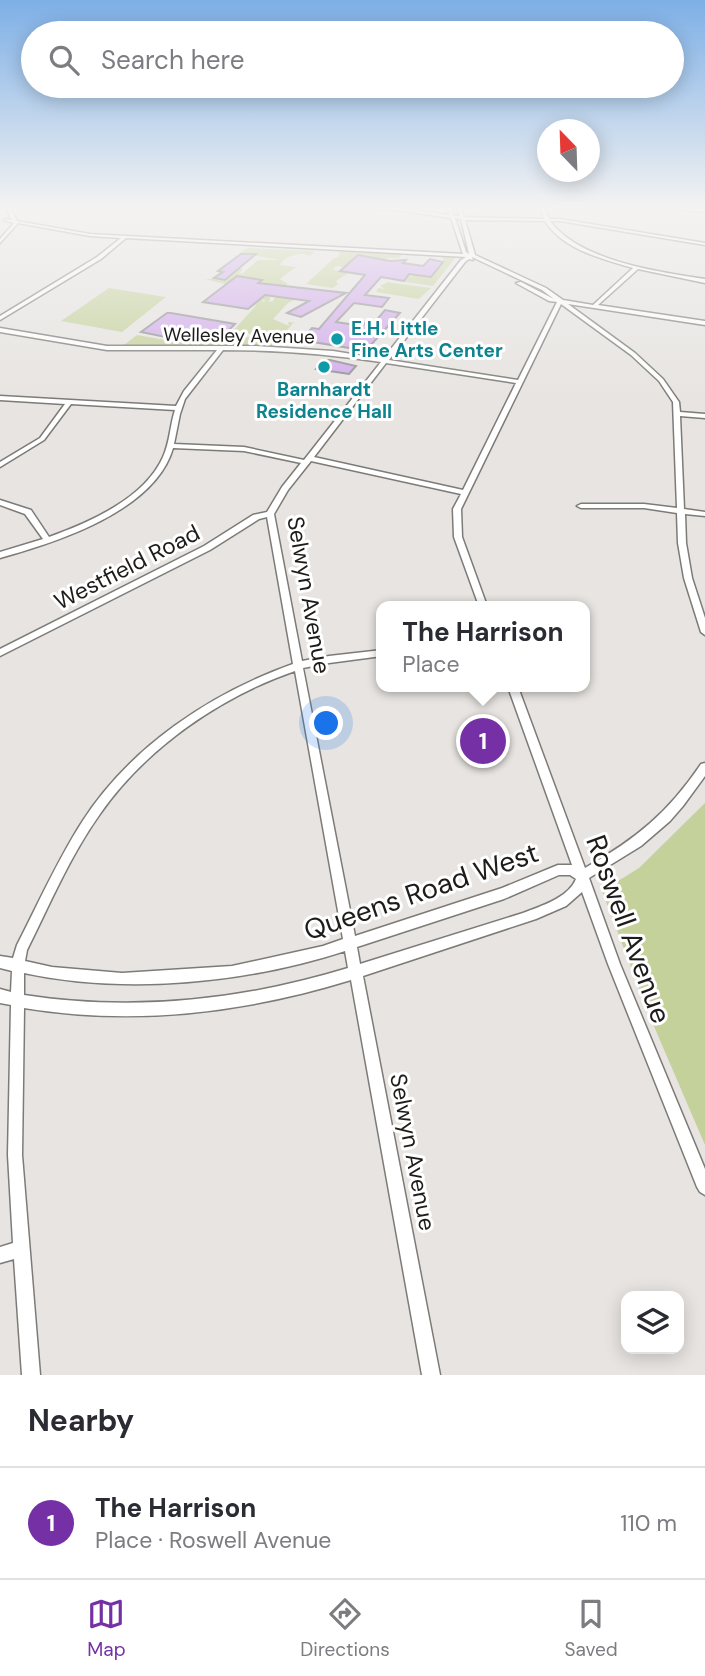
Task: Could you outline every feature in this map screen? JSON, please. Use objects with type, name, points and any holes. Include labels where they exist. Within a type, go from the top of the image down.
[{"type":"street","points":[[0,318],[79,270]]},
{"type":"street","name":"Selwyn Avenue","points":[[431,1375],[270,514],[308,460],[457,270]]},
{"type":"street","points":[[494,270],[545,298],[705,323]]},
{"type":"street","points":[[507,270],[544,289],[593,322],[641,361],[670,392],[677,404],[680,511],[686,567],[705,632]]},
{"type":"street","points":[[595,305],[634,270]]},
{"type":"street","points":[[648,270],[705,281]]},
{"type":"street","points":[[481,601],[457,533],[457,509],[560,301]]},
{"type":"street","name":"Wellesley Avenue","points":[[0,330],[100,347],[272,349],[386,359],[519,382]]},
{"type":"street","points":[[0,555],[89,521],[128,499],[155,475],[171,446],[179,408],[191,386],[221,348]]},
{"type":"street","points":[[0,398],[179,408]]},
{"type":"street","points":[[0,465],[42,439],[69,402]]},
{"type":"street","points":[[678,414],[705,416]]},
{"type":"street","points":[[171,446],[244,449],[464,492]]},
{"type":"street","points":[[0,502],[31,515],[47,539]]},
{"type":"street","points":[[581,506],[626,505],[705,514]]},
{"type":"street","name":"Westfield Road","points":[[0,653],[199,552],[256,517],[270,514]]},
{"type":"street","points":[[30,1375],[15,1155],[18,966],[22,949],[84,830],[126,774],[163,740],[200,715],[259,682],[298,666],[376,654]]},
{"type":"street","name":"Roswell Avenue","points":[[515,692],[635,1017],[705,1187]]},
{"type":"street","points":[[0,996],[98,1008],[182,1007],[261,997],[355,972],[538,911],[573,893],[582,876],[643,840],[680,803],[705,767]]},
{"type":"street","name":"Queens Road West","points":[[0,962],[77,976],[161,979],[254,968],[350,943],[504,893],[558,870],[571,870],[582,876]]},
{"type":"street","points":[[0,1255],[20,1249]]},
{"type":"green space","points":[[242,270],[239,273],[246,270],[292,270],[280,279],[288,284],[283,287],[270,285],[263,293],[271,295],[269,302],[273,301],[275,296],[292,299],[301,296],[288,303],[273,319],[289,326],[288,322],[298,323],[293,323],[280,339],[275,339],[285,329],[274,339],[234,330],[260,299],[248,294],[224,292],[232,286],[205,279],[211,279],[221,271],[233,273]]},
{"type":"green space","points":[[321,270],[350,272],[336,281],[338,284],[333,288],[306,284]]},
{"type":"green space","points":[[437,270],[445,270],[433,286],[392,280],[404,281],[408,276],[384,271],[415,271],[409,279],[417,271],[416,275],[431,277]]},
{"type":"green space","points":[[388,282],[431,288],[419,299],[376,292],[378,288],[385,289],[380,286]]},
{"type":"green space","points":[[109,288],[166,297],[122,332],[61,321]]},
{"type":"green space","points":[[137,335],[176,342],[214,339],[220,340],[219,345],[229,335],[272,340],[272,346],[176,348],[124,345]]},
{"type":"green space","points":[[705,803],[705,1145],[650,1017],[602,891],[639,868]]},
{"type":"building","points":[[237,270],[225,280],[214,278],[223,272],[218,271]]},
{"type":"building","points":[[436,270],[431,277],[409,274],[404,281],[381,277],[365,295],[389,298],[382,307],[354,303],[336,322],[362,326],[366,322],[374,323],[385,310],[400,313],[369,347],[355,349],[301,340],[312,328],[319,329],[365,275],[340,271]]},
{"type":"building","points":[[237,276],[262,280],[258,283],[346,293],[301,317],[287,313],[309,301],[265,295],[248,309],[203,302]]},
{"type":"building","points":[[167,313],[235,324],[223,336],[212,341],[190,342],[141,332]]},
{"type":"building","name":"Barnhardt Residence Hall","points":[[323,360],[356,366],[349,374],[316,369]]},
{"type":"building","points":[[492,725],[502,755],[473,758],[464,728]]},
{"type":"place","name":"E.H. Little Fine Arts Center","points":[[337,339]]},
{"type":"place","name":"Barnhardt Residence Hall","points":[[324,367]]},
{"type":"place","name":"The Harrison","points":[[483,741]]}]
